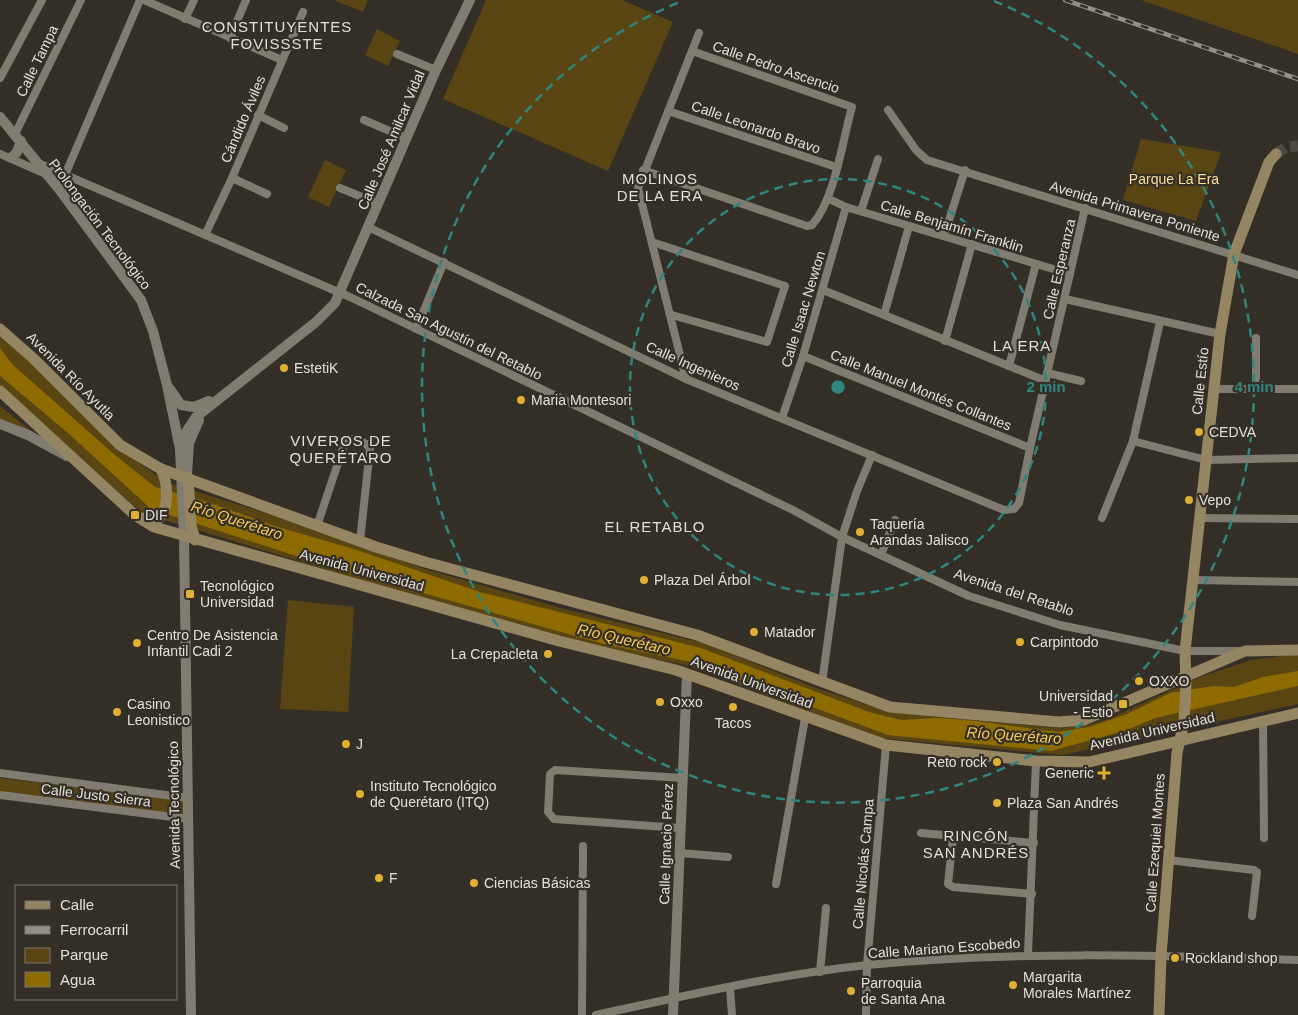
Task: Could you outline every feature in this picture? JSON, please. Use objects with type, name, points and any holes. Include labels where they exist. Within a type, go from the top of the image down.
[{"type":"main road","name":"Calle Estío","points":[[1185,651],[1220,334],[1234,254],[1269,162],[1276,154]]},
{"type":"main road","name":"Avenida Río Ayutla","points":[[0,329],[34,359],[120,445]]},
{"type":"main road","points":[[0,391],[79,462]]},
{"type":"main road","name":"Avenida Universidad","points":[[120,445],[185,481],[360,542],[473,577],[697,635],[822,684],[890,707],[1059,722],[1084,720],[1186,680],[1245,651],[1298,650]]},
{"type":"main road","name":"Avenida Universidad","points":[[79,462],[135,515],[154,527],[190,539],[687,674],[805,718],[886,745],[1036,761],[1089,762],[1298,713]]},
{"type":"main road","points":[[135,515],[156,520],[165,509],[166,487],[161,469]]},
{"type":"main road","points":[[185,481],[187,524],[190,539]]},
{"type":"main road","points":[[1185,651],[1186,680]]},
{"type":"main road","name":"Calle Ezequiel Montes","points":[[1159,1015],[1168,860],[1179,741],[1184,722],[1186,680]]},
{"type":"street","points":[[0,78],[42,0]]},
{"type":"street","name":"Calle Tampa","points":[[18,137],[81,0]]},
{"type":"street","points":[[59,189],[140,0]]},
{"type":"street","points":[[144,0],[282,60]]},
{"type":"street","points":[[186,19],[194,0]]},
{"type":"street","points":[[230,38],[246,0]]},
{"type":"street","name":"Calle José Amilcar Vidal","points":[[180,449],[184,435],[192,422],[213,401],[316,322],[335,303],[436,70],[470,0]]},
{"type":"street","name":"Cándido Áviles","points":[[205,235],[232,178],[303,12]]},
{"type":"street","points":[[686,379],[672,315],[638,194],[643,170],[699,33]]},
{"type":"street","name":"Calle Pedro Ascencio","points":[[692,51],[852,107],[836,167]]},
{"type":"street","points":[[397,54],[436,70]]},
{"type":"street","name":"Avenida Primavera Poniente","points":[[888,110],[920,155],[927,160],[965,170],[1298,275]]},
{"type":"street","name":"Calle Leonardo Bravo","points":[[668,111],[836,167]]},
{"type":"street","points":[[258,115],[284,128]]},
{"type":"street","name":"Prolongación Tecnológico","points":[[0,117],[59,189],[116,263],[141,300],[153,331],[167,385],[185,481]]},
{"type":"street","points":[[364,120],[406,138]]},
{"type":"street","points":[[11,158],[17,152],[18,137]]},
{"type":"street","points":[[0,154],[46,174]]},
{"type":"street","points":[[861,211],[878,159]]},
{"type":"street","name":"Calzada San Agustín del Retablo","points":[[37,163],[339,292],[793,510],[842,537]]},
{"type":"street","points":[[643,170],[807,226],[812,225],[829,199],[836,167]]},
{"type":"street","points":[[944,236],[965,170]]},
{"type":"street","points":[[232,178],[267,194]]},
{"type":"street","points":[[340,188],[378,204]]},
{"type":"street","name":"Calle Benjamín Franklin","points":[[829,199],[846,207],[1070,274]]},
{"type":"street","name":"Calle Isaac Newton","points":[[782,418],[803,356],[846,207]]},
{"type":"street","name":"Calle Esperanza","points":[[1014,509],[1019,503],[1085,208]]},
{"type":"street","points":[[884,315],[909,226]]},
{"type":"street","name":"Calle Ingenieros","points":[[368,227],[686,379],[1004,510],[1014,509]]},
{"type":"street","points":[[652,242],[785,286],[767,342],[672,315]]},
{"type":"street","points":[[945,341],[972,244]]},
{"type":"street","points":[[416,328],[444,262]]},
{"type":"street","points":[[1009,366],[1036,264]]},
{"type":"street","points":[[823,290],[1046,381]]},
{"type":"street","points":[[1064,299],[1220,334]]},
{"type":"street","points":[[1102,518],[1133,441],[1160,322]]},
{"type":"street","points":[[1256,338],[1256,390]]},
{"type":"street","name":"Calle Manuel Montés Collantes","points":[[803,356],[1030,448]]},
{"type":"street","points":[[1047,373],[1081,381]]},
{"type":"street","points":[[167,385],[181,405],[194,407],[213,401]]},
{"type":"street","points":[[1214,390],[1298,389]]},
{"type":"street","name":"Calle José Amilcar Vidal","points":[[185,481],[189,443],[200,420],[213,401]]},
{"type":"street","points":[[0,424],[28,435],[79,462]]},
{"type":"street","points":[[317,526],[345,442],[353,439],[366,444],[370,449],[360,542]]},
{"type":"street","points":[[1133,441],[1206,460],[1298,458]]},
{"type":"street","points":[[822,684],[842,537],[857,491],[872,455]]},
{"type":"street","points":[[1201,518],[1298,519]]},
{"type":"street","points":[[881,555],[895,520]]},
{"type":"street","name":"Avenida del Retablo","points":[[842,537],[969,596],[1060,625],[1185,651],[1245,651]]},
{"type":"street","name":"Avenida Tecnológico","points":[[190,539],[188,819],[191,1015]]},
{"type":"street","points":[[1193,580],[1298,582]]},
{"type":"street","name":"Calle Ignacio Pérez","points":[[673,1015],[687,674]]},
{"type":"street","points":[[776,884],[805,718]]},
{"type":"street","points":[[1263,720],[1264,838]]},
{"type":"street","name":"Calle Nicolás Campa","points":[[866,1015],[867,966],[886,745]]},
{"type":"street","points":[[1028,954],[1032,894],[1036,761]]},
{"type":"street","points":[[680,828],[554,819],[549,816],[550,774],[555,770],[562,770],[683,778]]},
{"type":"street","name":"Calle Justo Sierra","points":[[0,773],[188,798]]},
{"type":"street","name":"Calle Justo Sierra","points":[[0,795],[188,819]]},
{"type":"street","points":[[921,833],[1034,843]]},
{"type":"street","points":[[953,837],[948,884],[953,887],[1032,894]]},
{"type":"street","points":[[582,1015],[583,846]]},
{"type":"street","points":[[680,853],[728,857]]},
{"type":"street","points":[[1168,860],[1254,870],[1257,872],[1252,916]]},
{"type":"street","points":[[820,972],[826,908]]},
{"type":"street","name":"Calle Mariano Escobedo","points":[[596,1015],[730,988],[820,972],[867,966],[1028,954],[1298,960]]},
{"type":"street","points":[[730,988],[732,1015]]},
{"type":"green space","points":[[334,0],[368,0],[363,12]]},
{"type":"green space","points":[[486,0],[622,0],[673,22],[608,171],[443,99]]},
{"type":"green space","points":[[1141,0],[1298,0],[1298,54]]},
{"type":"green space","points":[[377,29],[400,41],[388,66],[365,55]]},
{"type":"green space","name":"Parque La Era","points":[[1141,139],[1221,152],[1196,221],[1123,200]]},
{"type":"green space","points":[[325,160],[346,170],[329,207],[308,197]]},
{"type":"green space","points":[[0,332],[115,446],[168,483],[272,515],[422,568],[564,609],[707,644],[816,688],[890,712],[1056,728],[1084,726],[1106,720],[1200,677],[1251,660],[1298,654],[1298,704],[1063,755],[879,738],[686,665],[614,651],[367,582],[142,513],[0,385]]},
{"type":"green space","points":[[0,406],[35,434],[0,421]]},
{"type":"green space","points":[[288,600],[354,607],[348,712],[280,709]]},
{"type":"green space","points":[[0,778],[186,800],[184,815],[0,793]]},
{"type":"water","name":"Río Querétaro","points":[[0,348],[13,365],[115,455],[155,487],[204,501],[278,527],[357,550],[480,592],[701,648],[869,712],[901,720],[936,718],[968,720],[1058,732],[1089,727],[1127,714],[1170,693],[1213,686],[1234,687],[1263,677],[1298,671],[1298,686],[1155,718],[1127,730],[1051,751],[888,735],[691,662],[604,644],[327,566],[151,509],[68,433],[0,376]]},
{"type":"tunnel","points":[[1276,154],[1286,147],[1298,146]]},
{"type":"railway","points":[[1065,0],[1298,79]]},
{"type":"place","name":"EstetiK","points":[[284,368]]},
{"type":"place","name":"Maria Montesori","points":[[521,400]]},
{"type":"place","name":"CEDVA","points":[[1199,432]]},
{"type":"place","name":"Vepo","points":[[1189,500]]},
{"type":"place","name":"DIF","points":[[135,515]]},
{"type":"place","name":"Taquería Arandas Jalisco","points":[[860,532]]},
{"type":"place","name":"Plaza Del Árbol","points":[[644,580]]},
{"type":"place","name":"Tecnológico Universidad","points":[[190,594]]},
{"type":"place","name":"Matador","points":[[754,632]]},
{"type":"place","name":"Carpintodo","points":[[1020,642]]},
{"type":"place","name":"Centro De Asistencia Infantil Cadi 2","points":[[137,643]]},
{"type":"place","name":"La Crepacleta","points":[[548,654]]},
{"type":"place","name":"OXXO","points":[[1139,681]]},
{"type":"place","name":"Oxxo","points":[[660,702]]},
{"type":"place","name":"Universidad - Estio","points":[[1123,704]]},
{"type":"place","name":"Tacos","points":[[733,707]]},
{"type":"place","name":"Casino Leonistico","points":[[117,712]]},
{"type":"place","name":"J","points":[[346,744]]},
{"type":"place","name":"Reto rock","points":[[997,762]]},
{"type":"place","name":"Generic","points":[[1104,773]]},
{"type":"place","name":"Instituto Tecnológico de Querétaro (ITQ)","points":[[360,794]]},
{"type":"place","name":"Plaza San Andrés","points":[[997,803]]},
{"type":"place","name":"F","points":[[379,878]]},
{"type":"place","name":"Ciencias Básicas","points":[[474,883]]},
{"type":"place","name":"Rockland shop","points":[[1175,958]]},
{"type":"place","name":"Margarita Morales Martínez","points":[[1013,985]]},
{"type":"place","name":"Parroquia de Santa Ana","points":[[851,991]]},
{"type":"district","name":"CONSTITUYENTES FOVISSSTE","points":[[277,34]]},
{"type":"district","name":"MOLINOS DE LA ERA","points":[[660,186]]},
{"type":"district","name":"LA ERA","points":[[1022,345]]},
{"type":"district","name":"VIVEROS DE QUERÉTARO","points":[[341,448]]},
{"type":"district","name":"EL RETABLO","points":[[655,526]]},
{"type":"district","name":"RINCÓN SAN ANDRÉS","points":[[976,844]]}]
